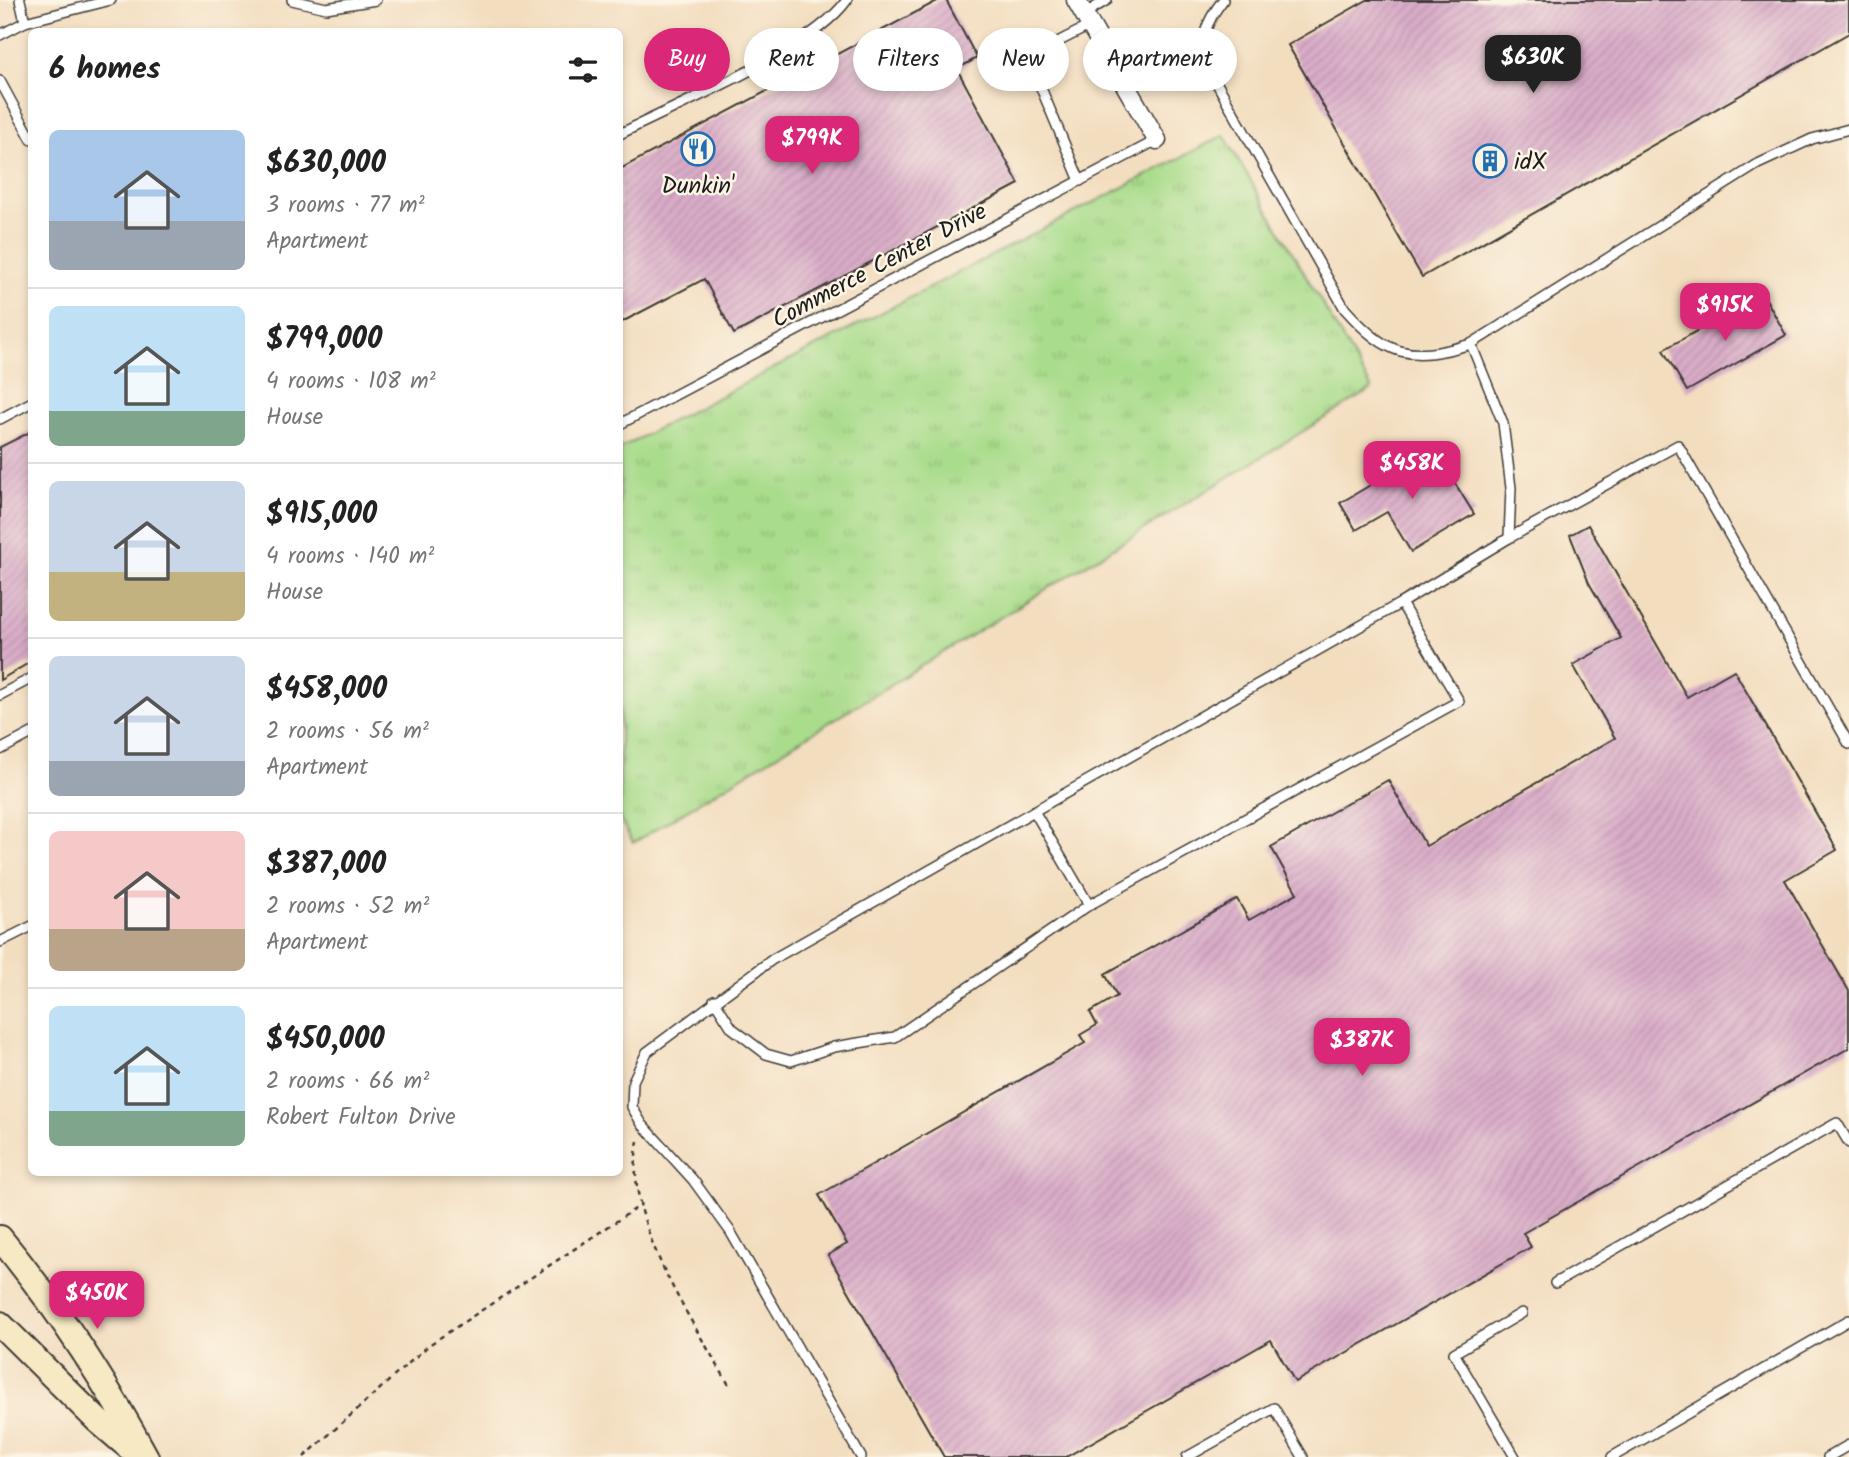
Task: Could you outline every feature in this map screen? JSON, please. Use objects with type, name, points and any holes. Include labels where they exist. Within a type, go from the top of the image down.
[{"type":"street","points":[[1084,13],[1157,140]]},
{"type":"street","points":[[0,1238],[53,1305],[118,1405],[143,1457]]},
{"type":"street","points":[[0,1324],[97,1420],[143,1457]]},
{"type":"lane","points":[[20,0],[25,22]]},
{"type":"lane","points":[[0,35],[25,22],[111,0]]},
{"type":"lane","points":[[292,0],[326,8],[376,0]]},
{"type":"lane","points":[[623,132],[798,43],[834,18],[847,0]]},
{"type":"lane","points":[[1080,181],[1028,57],[1084,13],[1107,0]]},
{"type":"lane","points":[[1223,0],[1204,32],[1202,48],[1207,66],[1345,309],[1376,340],[1402,354],[1430,355],[1471,344],[1758,164],[1812,139],[1849,129]]},
{"type":"lane","points":[[0,81],[28,133]]},
{"type":"lane","name":"Commerce Center Drive","points":[[623,422],[1157,140]]},
{"type":"lane","points":[[1471,344],[1503,423],[1511,488],[1509,538]]},
{"type":"lane","points":[[0,419],[28,404]]},
{"type":"lane","points":[[861,1457],[718,1212],[642,1124],[632,1107],[631,1094],[638,1066],[647,1052],[714,1000],[773,959],[1401,603],[1509,538],[1678,445],[1849,744]]},
{"type":"lane","points":[[714,1000],[732,1028],[766,1054],[792,1061],[834,1047],[895,1037],[1089,905],[1459,701],[1401,603]]},
{"type":"lane","points":[[0,695],[28,680]]},
{"type":"lane","points":[[0,750],[28,735]]},
{"type":"lane","points":[[1034,811],[1089,905]]},
{"type":"lane","points":[[0,942],[28,928]]},
{"type":"lane","points":[[1555,1283],[1837,1123],[1849,1143]]},
{"type":"lane","points":[[1516,1457],[1454,1353],[1522,1313]]},
{"type":"lane","points":[[1612,1457],[1849,1320]]},
{"type":"lane","points":[[1187,1457],[1274,1408],[1303,1457]]},
{"type":"lane","points":[[1828,1457],[1849,1445]]},
{"type":"path","points":[[642,1124],[635,1154],[641,1205],[656,1250],[729,1385]]},
{"type":"path","points":[[304,1457],[429,1345],[641,1205]]},
{"type":"green space","points":[[1224,135],[1372,389],[633,843],[623,825],[623,446]]},
{"type":"building","points":[[939,0],[946,0],[961,28],[886,28]]},
{"type":"building","name":"idX","points":[[1367,0],[1849,0],[1849,33],[1422,277],[1288,45]]},
{"type":"building","points":[[963,32],[977,58],[963,66]]},
{"type":"building","points":[[853,46],[853,91],[963,91],[963,80],[1019,184],[734,334],[704,279],[623,321],[623,167],[767,91],[839,91],[839,53]]},
{"type":"building","points":[[1763,294],[1786,335],[1687,391],[1663,350]]},
{"type":"building","points":[[28,433],[28,663],[0,680],[0,447]]},
{"type":"building","points":[[1433,448],[1474,514],[1411,552],[1387,512],[1356,530],[1340,503]]},
{"type":"building","points":[[1588,525],[1687,697],[1734,670],[1837,850],[1785,880],[1849,991],[1849,1048],[1523,1233],[1531,1247],[1295,1382],[1271,1340],[1066,1457],[944,1457],[828,1255],[847,1244],[819,1195],[1085,1043],[1080,1035],[1097,1025],[1090,1012],[1117,996],[1105,974],[1237,899],[1249,920],[1297,893],[1271,847],[1388,780],[1426,846],[1615,738],[1573,665],[1621,638],[1589,583],[1570,535]]},
{"type":"place","name":"Dunkin'","points":[[698,149]]},
{"type":"place","name":"idX","points":[[1490,161]]}]
